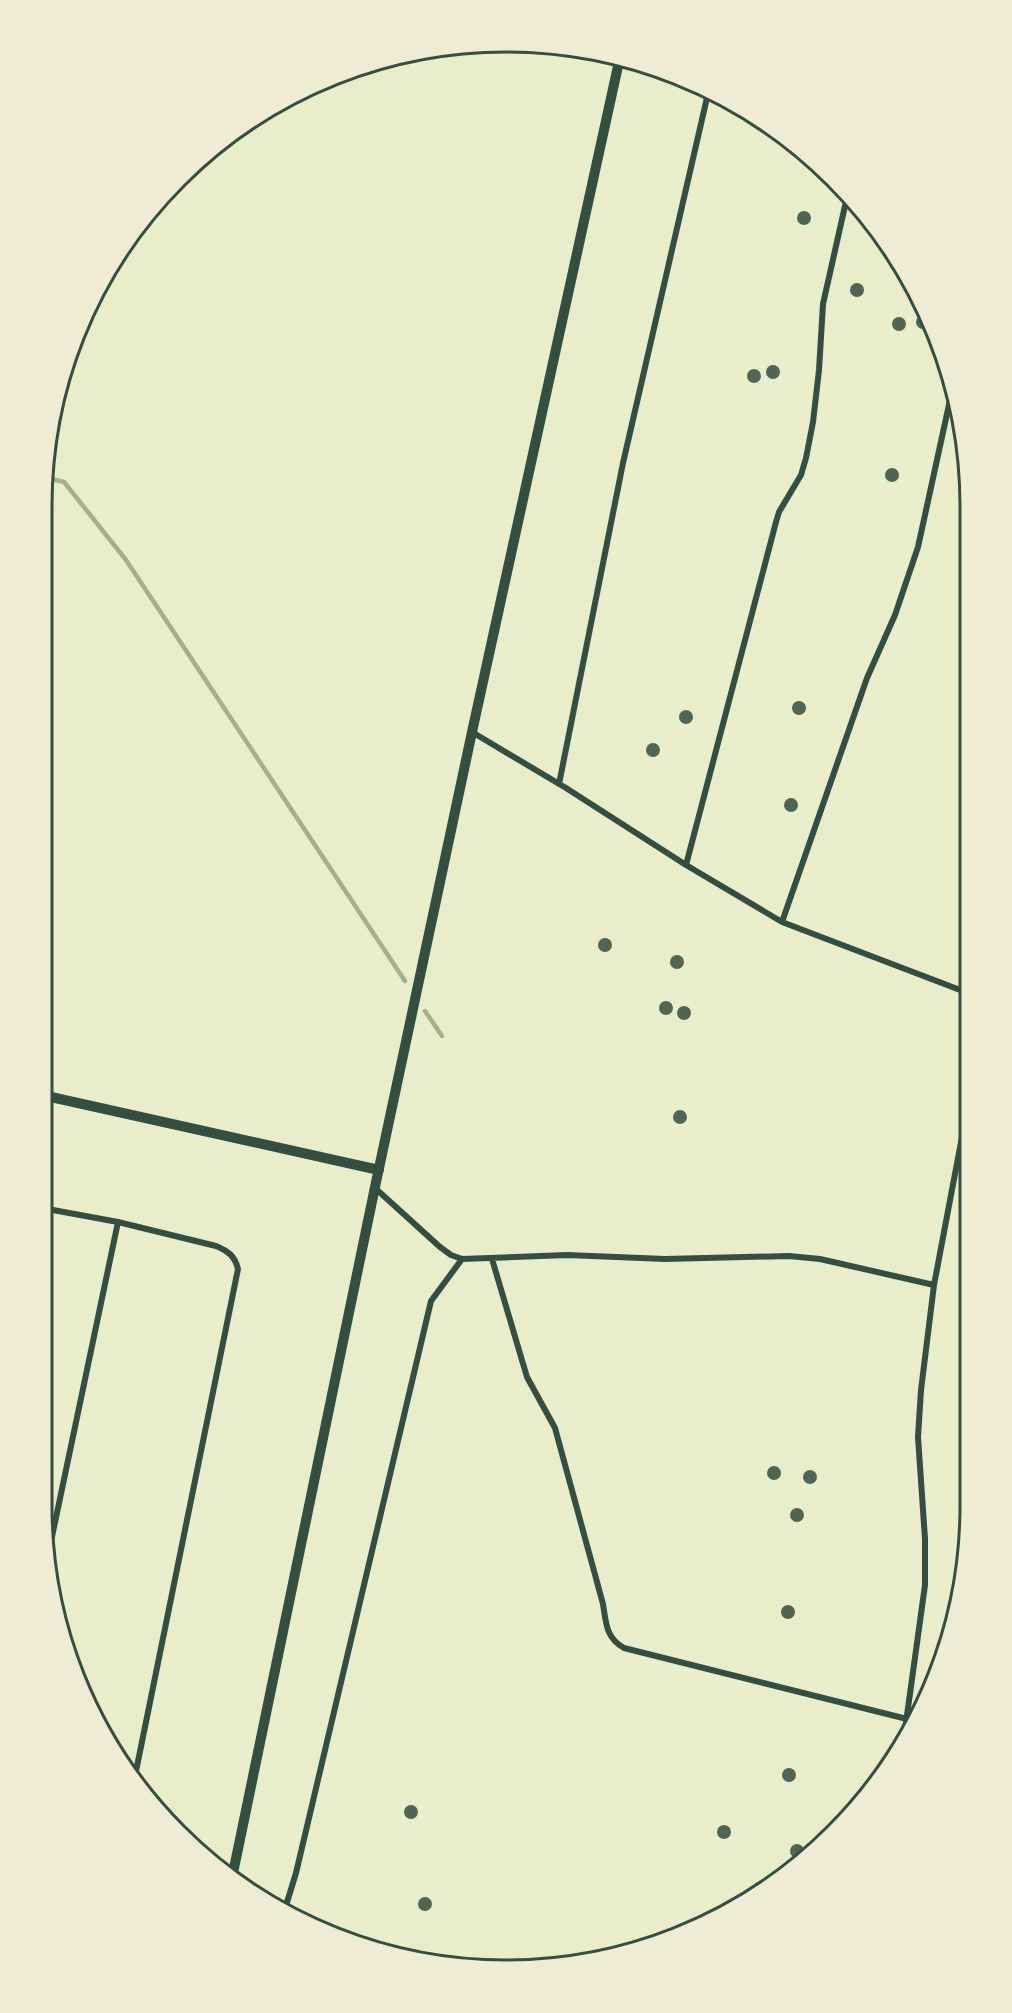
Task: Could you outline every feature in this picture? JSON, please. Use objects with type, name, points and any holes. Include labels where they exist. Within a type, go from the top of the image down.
[{"type":"street","points":[[234,1870],[375,1187],[618,67]]},
{"type":"street","points":[[559,784],[623,463],[707,99]]},
{"type":"street","points":[[686,865],[776,522],[779,512],[801,475],[806,459],[819,370],[823,304],[845,205]]},
{"type":"street","points":[[782,922],[867,678],[895,615],[918,547],[948,405]]},
{"type":"street","points":[[472,732],[782,922],[960,990]]},
{"type":"street","points":[[52,1097],[379,1170]]},
{"type":"street","points":[[492,1259],[527,1377],[555,1428],[603,1604],[609,1636],[615,1643],[624,1648],[907,1719],[925,1585],[925,1539],[918,1437],[921,1390],[934,1285],[960,1147]]},
{"type":"street","points":[[375,1187],[440,1247],[462,1259],[567,1255],[665,1259],[789,1256],[820,1259],[934,1285]]},
{"type":"street","points":[[52,1210],[118,1222],[222,1248],[236,1260],[238,1269],[136,1769]]},
{"type":"street","points":[[53,1533],[118,1222]]},
{"type":"street","points":[[286,1904],[296,1873],[431,1301],[462,1259]]},
{"type":"building","points":[[804,211],[809,213],[811,218],[809,223],[804,225],[799,223],[797,218],[799,213]]},
{"type":"building","points":[[857,283],[862,285],[864,290],[862,295],[857,297],[852,295],[850,290],[852,285]]},
{"type":"building","points":[[899,317],[904,319],[906,324],[904,329],[899,331],[894,329],[892,324],[894,319]]},
{"type":"building","points":[[918,317],[924,329],[917,325]]},
{"type":"building","points":[[773,365],[778,367],[780,372],[778,377],[773,379],[768,377],[766,372],[768,367]]},
{"type":"building","points":[[754,369],[759,371],[761,376],[759,381],[754,383],[749,381],[747,376],[749,371]]},
{"type":"building","points":[[892,468],[897,470],[899,475],[897,480],[892,482],[887,480],[885,475],[887,470]]},
{"type":"building","points":[[799,701],[804,703],[806,708],[804,713],[799,715],[794,713],[792,708],[794,703]]},
{"type":"building","points":[[686,710],[691,712],[693,717],[691,722],[686,724],[681,722],[679,717],[681,712]]},
{"type":"building","points":[[653,743],[658,745],[660,750],[658,755],[653,757],[648,755],[646,750],[648,745]]},
{"type":"building","points":[[791,798],[796,800],[798,805],[796,810],[791,812],[786,810],[784,805],[786,800]]},
{"type":"building","points":[[605,938],[610,940],[612,945],[610,950],[605,952],[600,950],[598,945],[600,940]]},
{"type":"building","points":[[677,955],[682,957],[684,962],[682,967],[677,969],[672,967],[670,962],[672,957]]},
{"type":"building","points":[[666,1001],[671,1003],[673,1008],[671,1013],[666,1015],[661,1013],[659,1008],[661,1003]]},
{"type":"building","points":[[684,1006],[689,1008],[691,1013],[689,1018],[684,1020],[679,1018],[677,1013],[679,1008]]},
{"type":"building","points":[[680,1110],[685,1112],[687,1117],[685,1122],[680,1124],[675,1122],[673,1117],[675,1112]]},
{"type":"building","points":[[774,1466],[779,1468],[781,1473],[779,1478],[774,1480],[769,1478],[767,1473],[769,1468]]},
{"type":"building","points":[[810,1470],[815,1472],[817,1477],[815,1482],[810,1484],[805,1482],[803,1477],[805,1472]]},
{"type":"building","points":[[797,1508],[802,1510],[804,1515],[802,1520],[797,1522],[792,1520],[790,1515],[792,1510]]},
{"type":"building","points":[[788,1605],[793,1607],[795,1612],[793,1617],[788,1619],[783,1617],[781,1612],[783,1607]]},
{"type":"building","points":[[789,1768],[794,1770],[796,1775],[794,1780],[789,1782],[784,1780],[782,1775],[784,1770]]},
{"type":"building","points":[[411,1805],[416,1807],[418,1812],[416,1817],[411,1819],[406,1817],[404,1812],[406,1807]]},
{"type":"building","points":[[724,1825],[729,1827],[731,1832],[729,1837],[724,1839],[719,1837],[717,1832],[719,1827]]},
{"type":"building","points":[[797,1844],[803,1848],[794,1857],[792,1856],[790,1851],[792,1846]]},
{"type":"building","points":[[425,1897],[430,1899],[432,1904],[430,1909],[425,1911],[420,1909],[418,1904],[420,1899]]},
{"type":"waterway","points":[[53,479],[64,482],[126,560],[405,981]]},
{"type":"waterway","points":[[425,1011],[442,1036]]}]
